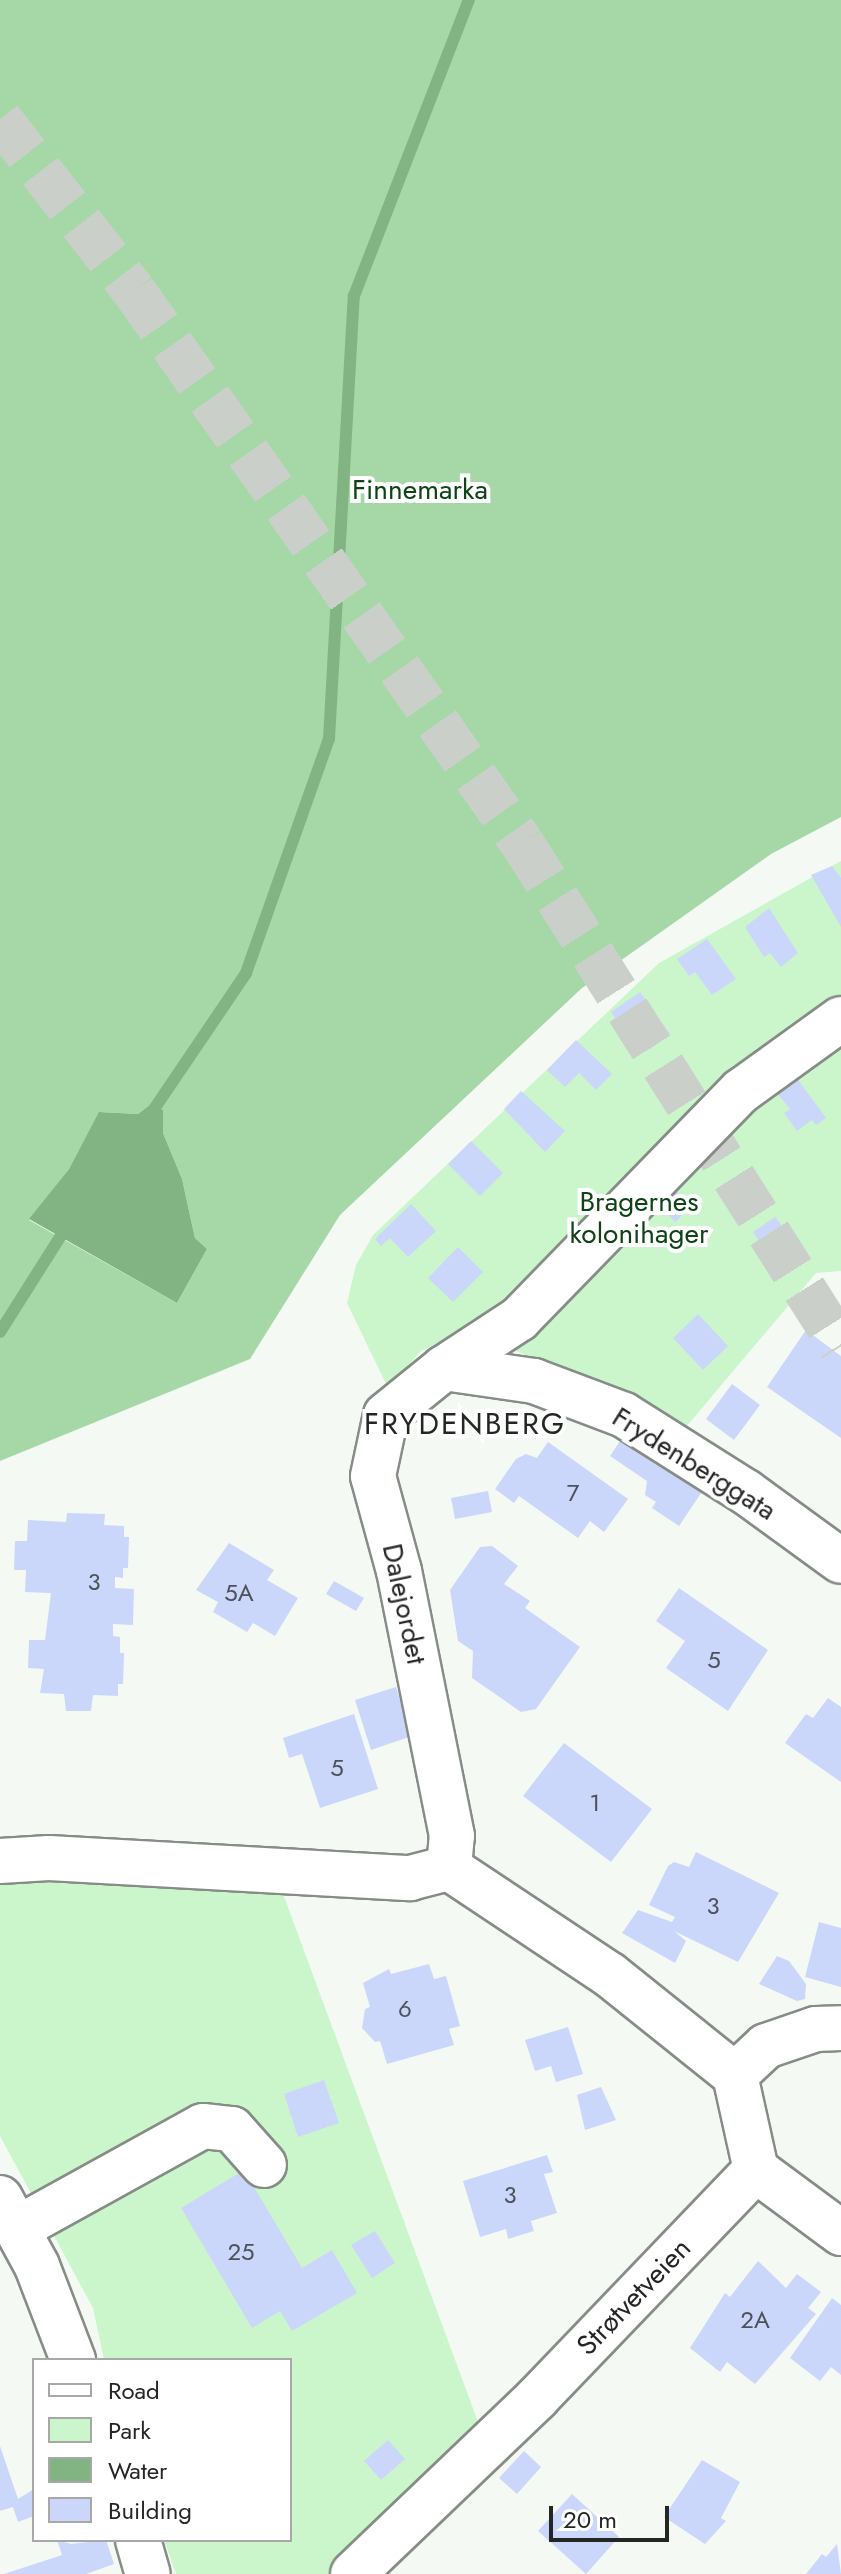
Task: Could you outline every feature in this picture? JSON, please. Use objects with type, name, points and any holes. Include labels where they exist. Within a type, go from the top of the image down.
[{"type":"street","name":"Dalejordet","points":[[449,1868],[449,1820],[399,1571],[373,1476],[386,1415],[444,1368],[519,1319],[741,1091],[841,1019]]},
{"type":"street","name":"Frydenberggata","points":[[444,1368],[534,1381],[624,1415],[746,1492],[841,1561]]},
{"type":"street","points":[[0,1861],[49,1858],[410,1878],[449,1868],[610,1975],[735,2075],[756,2170],[841,2233]]},
{"type":"street","points":[[735,2075],[766,2046],[816,2029],[841,2028]]},
{"type":"street","points":[[72,2358],[9,2213],[203,2126],[232,2129],[264,2165]]},
{"type":"street","name":"Strøtvetveien","points":[[353,2574],[537,2398],[756,2170]]},
{"type":"street","points":[[139,2542],[148,2574]]},
{"type":"green space","name":"Finnemarka","points":[[0,0],[841,0],[841,817],[771,854],[582,988],[340,1215],[250,1359],[0,1461]],"holes":[[[151,1104],[163,1110],[163,1133],[182,1179],[195,1238],[207,1249],[177,1303],[29,1220],[69,1169],[100,1112],[138,1114]]]},
{"type":"green space","name":"Bragernes kolonihager","points":[[841,861],[841,1271],[816,1273],[686,1427],[467,1329],[421,1351],[388,1388],[347,1303],[356,1265],[373,1235],[659,963]]},
{"type":"green space","points":[[0,1881],[282,1891],[481,2430],[340,2574],[176,2574],[165,2542],[292,2542],[292,2358],[104,2358],[93,2308],[0,2136]]},
{"type":"water","points":[[151,1104],[163,1110],[163,1133],[182,1179],[195,1238],[207,1249],[177,1303],[29,1219],[69,1169],[99,1112],[138,1114]]},
{"type":"building","points":[[832,866],[841,878],[841,927],[811,875]]},
{"type":"building","points":[[769,908],[798,953],[781,967],[770,953],[764,957],[745,927]]},
{"type":"building","points":[[707,939],[736,979],[712,995],[695,972],[689,976],[677,959]]},
{"type":"building","points":[[640,992],[670,1034],[649,1050],[627,1019],[619,1024],[611,1012]]},
{"type":"building","points":[[576,1040],[612,1074],[596,1090],[579,1073],[565,1087],[547,1070]]},
{"type":"building","points":[[791,1070],[826,1118],[816,1125],[812,1120],[797,1131],[784,1113],[790,1109],[771,1086]]},
{"type":"building","points":[[521,1091],[565,1131],[545,1152],[504,1109]]},
{"type":"building","points":[[471,1141],[503,1173],[480,1196],[448,1164]]},
{"type":"building","points":[[668,1182],[691,1207],[675,1222],[652,1197]]},
{"type":"building","points":[[411,1204],[436,1231],[408,1257],[390,1238],[381,1246],[375,1239]]},
{"type":"building","points":[[775,1217],[805,1253],[800,1256],[804,1262],[783,1276],[753,1232]]},
{"type":"building","points":[[458,1247],[483,1272],[453,1302],[428,1278]]},
{"type":"building","points":[[698,1314],[728,1346],[703,1370],[673,1338]]},
{"type":"building","points":[[806,1330],[841,1356],[841,1438],[767,1387]]},
{"type":"building","points":[[732,1384],[760,1405],[734,1440],[706,1419]]},
{"type":"building","points":[[622,1438],[705,1487],[679,1526],[652,1508],[656,1502],[645,1495],[647,1481],[610,1456]]},
{"type":"building","points":[[548,1442],[628,1499],[604,1532],[590,1521],[578,1538],[519,1496],[514,1503],[495,1489],[516,1459],[526,1454],[537,1458]]},
{"type":"building","points":[[488,1491],[492,1512],[455,1519],[451,1498]]},
{"type":"building","points":[[67,1513],[105,1514],[104,1525],[124,1526],[124,1537],[129,1537],[128,1568],[123,1568],[123,1578],[115,1577],[115,1588],[134,1589],[133,1625],[113,1624],[113,1636],[120,1637],[120,1653],[124,1653],[123,1684],[118,1684],[118,1696],[93,1695],[91,1711],[66,1711],[64,1694],[40,1693],[44,1669],[28,1668],[29,1640],[45,1640],[51,1593],[25,1592],[26,1570],[14,1570],[15,1541],[27,1541],[28,1520],[66,1522]]},
{"type":"building","points":[[229,1543],[274,1570],[267,1580],[298,1598],[275,1636],[253,1623],[247,1632],[213,1612],[218,1602],[196,1590]]},
{"type":"building","points":[[492,1546],[518,1566],[504,1584],[530,1601],[525,1608],[580,1647],[536,1709],[521,1712],[472,1678],[473,1651],[458,1641],[450,1590],[480,1547]]},
{"type":"building","points":[[334,1581],[364,1598],[356,1611],[326,1594]]},
{"type":"building","points":[[679,1588],[768,1650],[728,1711],[666,1668],[685,1641],[656,1621]]},
{"type":"building","points":[[396,1687],[412,1736],[371,1750],[355,1700]]},
{"type":"building","points":[[828,1698],[841,1707],[841,1782],[785,1743],[806,1714],[813,1718]]},
{"type":"building","points":[[354,1714],[378,1789],[320,1808],[302,1754],[289,1758],[283,1738]]},
{"type":"building","points":[[564,1743],[652,1809],[611,1862],[523,1796]]},
{"type":"building","points":[[696,1852],[779,1893],[738,1962],[674,1931],[686,1941],[675,1963],[622,1933],[638,1910],[672,1922],[675,1917],[649,1905],[668,1866],[674,1862],[689,1867]]},
{"type":"building","points":[[819,1922],[841,1928],[841,1987],[805,1977]]},
{"type":"building","points":[[777,1956],[789,1961],[806,1984],[805,1999],[797,2001],[759,1984]]},
{"type":"building","points":[[429,1964],[434,1979],[446,1976],[460,2026],[449,2029],[454,2045],[387,2064],[380,2041],[375,2042],[362,2028],[365,2009],[370,2007],[363,1983],[389,1969],[391,1974]]},
{"type":"building","points":[[568,2027],[583,2074],[556,2082],[551,2066],[535,2071],[525,2040]]},
{"type":"building","points":[[324,2080],[339,2123],[298,2137],[284,2094]]},
{"type":"building","points":[[601,2087],[616,2120],[585,2130],[577,2095]]},
{"type":"building","points":[[547,2155],[553,2172],[544,2174],[557,2213],[531,2221],[534,2231],[508,2239],[506,2229],[480,2237],[463,2181]]},
{"type":"building","points":[[244,2170],[302,2268],[332,2250],[357,2293],[292,2331],[280,2311],[252,2328],[181,2208]]},
{"type":"building","points":[[375,2231],[395,2263],[372,2278],[351,2245]]},
{"type":"building","points":[[758,2261],[786,2288],[797,2274],[821,2292],[808,2308],[816,2314],[755,2384],[727,2362],[720,2372],[690,2348],[725,2293],[730,2297]]},
{"type":"building","points":[[832,2298],[841,2305],[841,2375],[831,2367],[820,2381],[790,2358]]},
{"type":"building","points":[[388,2440],[405,2459],[381,2480],[364,2461]]},
{"type":"building","points":[[0,2446],[18,2499],[32,2490],[32,2517],[18,2522],[13,2507],[0,2511]]},
{"type":"building","points":[[524,2451],[541,2467],[517,2494],[499,2478]]},
{"type":"building","points":[[702,2460],[740,2482],[721,2518],[726,2521],[705,2544],[664,2517]]},
{"type":"building","points":[[572,2494],[619,2537],[586,2574],[538,2531]]},
{"type":"building","points":[[58,2542],[107,2542],[114,2564],[86,2574],[4,2574],[62,2555]]},
{"type":"building","points":[[837,2544],[841,2574],[806,2574],[822,2554],[826,2557]]},
{"type":"waterway","points":[[148,1118],[246,973],[329,739],[354,296],[469,0]]},
{"type":"waterway","points":[[0,1332],[67,1226]]},
{"type":"tunnel","points":[[0,119],[134,291],[522,843],[841,1347]]},
{"type":"district","name":"FRYDENBERG","points":[[465,1424]]}]
